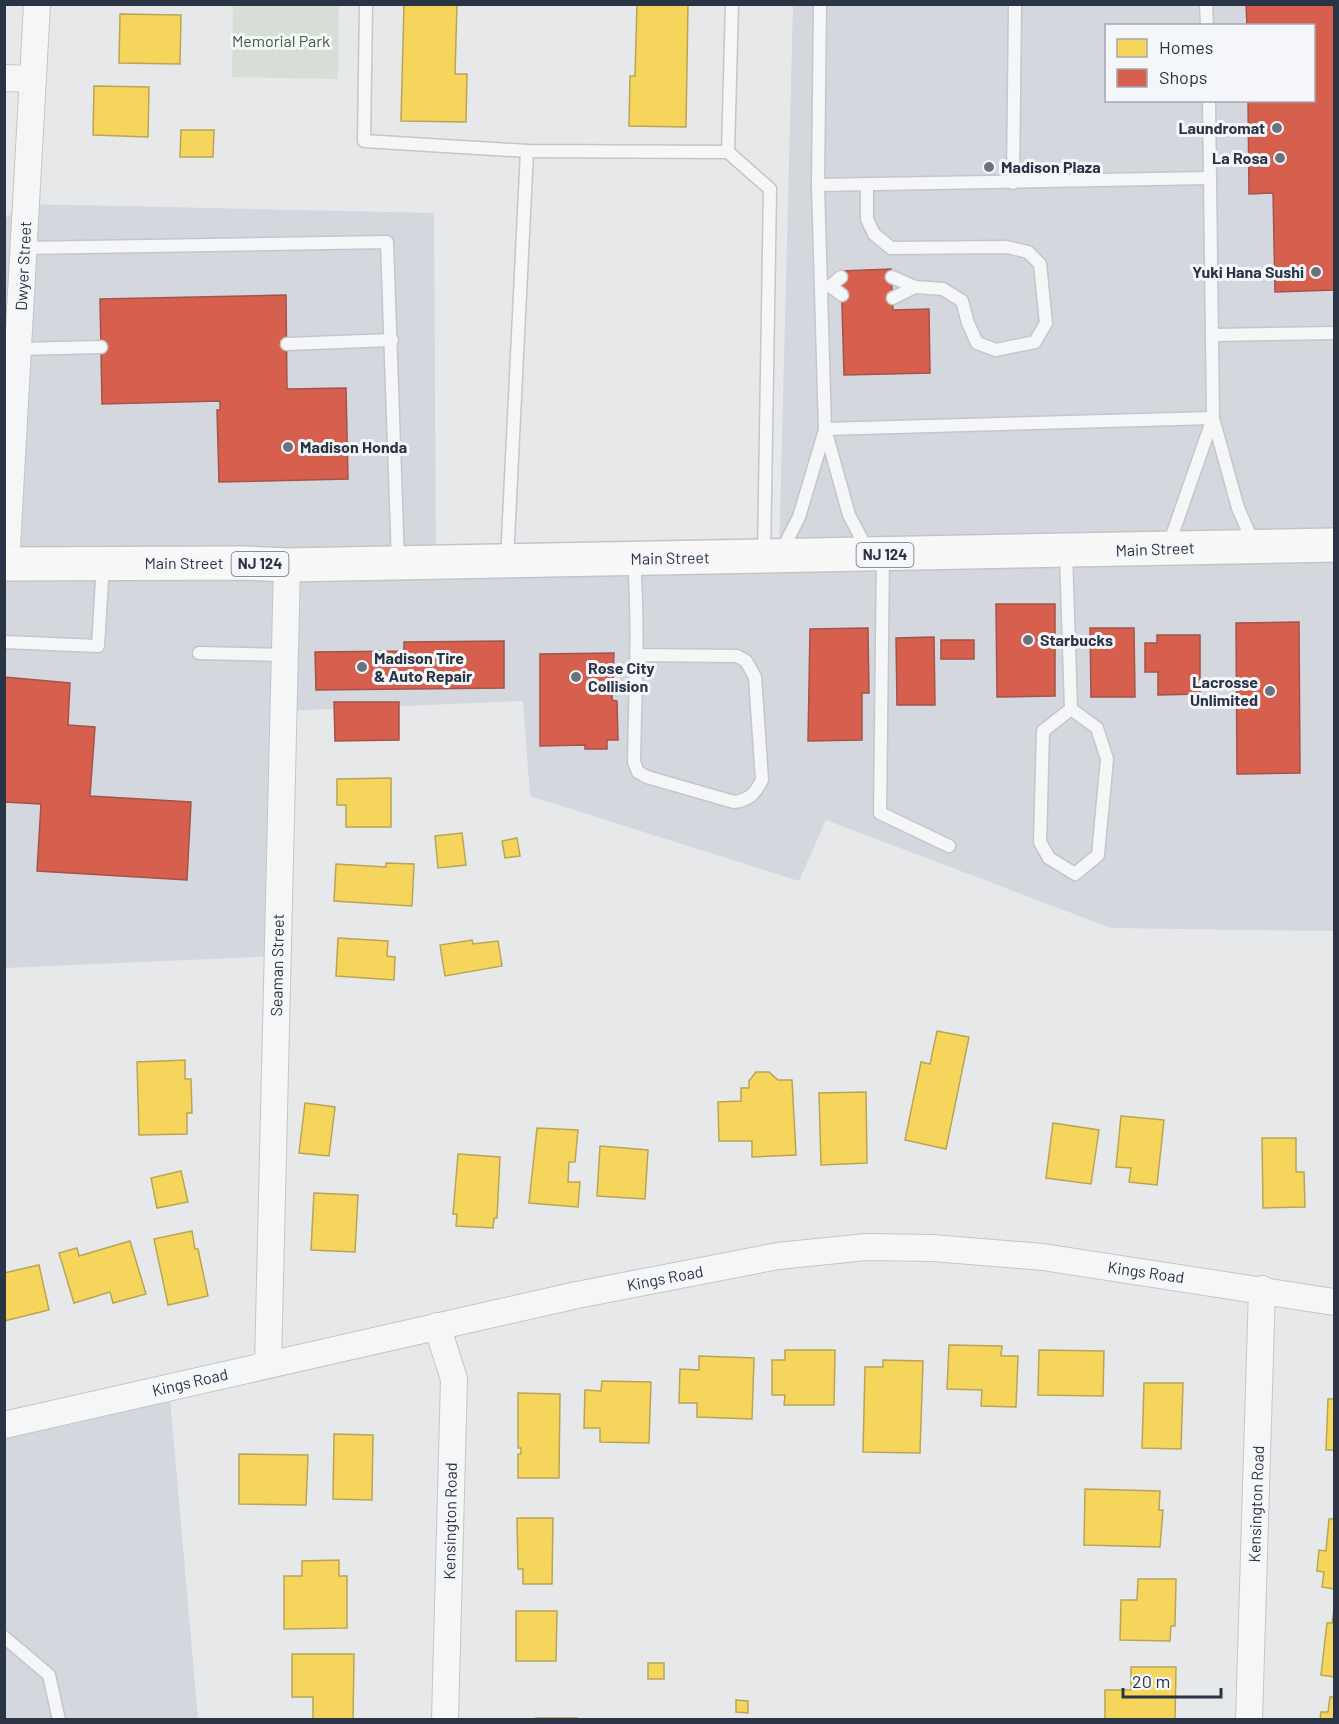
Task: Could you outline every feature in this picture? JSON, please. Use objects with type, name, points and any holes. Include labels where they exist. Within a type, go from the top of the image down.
[{"type":"main road","name":"Main Street","points":[[5,564],[244,563],[287,565],[1335,545]]},
{"type":"street","name":"Dwyer Street","points":[[5,564],[18,349],[13,275],[23,248],[37,4]]},
{"type":"street","points":[[4,78],[33,79]]},
{"type":"street","name":"Seaman Street","points":[[268,1364],[287,565]]},
{"type":"street","name":"Kings Road","points":[[4,1425],[578,1295],[778,1256],[866,1247],[933,1248],[1044,1257],[1335,1302]]},
{"type":"street","name":"Kensington Road","points":[[1250,1719],[1262,1289]]},
{"type":"street","name":"Kensington Road","points":[[437,1326],[454,1380],[445,1719]]},
{"type":"lane","points":[[366,4],[364,141],[527,151],[728,152],[770,189],[771,557]]},
{"type":"lane","points":[[728,152],[732,4]]},
{"type":"lane","points":[[820,4],[818,185],[826,286],[825,429],[849,515],[876,554],[880,813],[949,846]]},
{"type":"lane","points":[[1013,183],[1015,4]]},
{"type":"lane","points":[[1206,4],[1207,24]]},
{"type":"lane","points":[[1209,102],[1213,418],[1238,508],[1256,547]]},
{"type":"lane","points":[[507,561],[527,151]]},
{"type":"lane","points":[[818,185],[1210,178]]},
{"type":"lane","points":[[867,185],[867,219],[874,234],[891,248],[1007,247],[1028,252],[1040,264],[1046,323],[1035,342],[996,350],[977,343],[962,301],[943,289],[915,287],[892,277]]},
{"type":"lane","points":[[23,248],[387,242],[398,562]]},
{"type":"lane","points":[[826,286],[841,277]]},
{"type":"lane","points":[[826,286],[842,295]]},
{"type":"lane","points":[[892,298],[915,287]]},
{"type":"lane","points":[[1213,335],[1335,333]]},
{"type":"lane","points":[[287,344],[392,340]]},
{"type":"lane","points":[[18,349],[101,347]]},
{"type":"lane","points":[[825,429],[1213,418]]},
{"type":"lane","points":[[1167,548],[1213,418]]},
{"type":"lane","points":[[771,557],[799,517],[825,429]]},
{"type":"lane","points":[[1066,551],[1071,709]]},
{"type":"lane","points":[[634,559],[636,655],[634,762],[638,772],[647,777],[734,802],[744,801],[754,794],[762,780],[755,677],[746,661],[737,656],[636,655]]},
{"type":"lane","points":[[4,642],[98,646],[103,564]]},
{"type":"lane","points":[[199,652],[284,655]]},
{"type":"lane","points":[[1071,709],[1096,728],[1107,759],[1098,855],[1076,874],[1048,858],[1040,843],[1043,731],[1071,709]]},
{"type":"lane","points":[[4,1637],[49,1675],[59,1719]]},
{"type":"shaded area","points":[[793,5],[1334,5],[1334,931],[1111,928],[826,820],[799,881],[530,796],[523,701],[283,711],[277,956],[5,968],[4,219],[26,204],[434,213],[436,561],[779,556]]},
{"type":"shaded area","points":[[169,1387],[198,1719],[5,1719],[4,1421]]},
{"type":"green space","name":"Memorial Park","points":[[233,5],[339,5],[338,79],[232,77]]},
{"type":"building: Homes","points":[[404,4],[457,4],[455,74],[467,74],[466,122],[401,121]]},
{"type":"building: Homes","points":[[637,4],[688,4],[686,127],[629,126],[630,76],[635,76]]},
{"type":"building: Homes","points":[[120,14],[181,15],[180,64],[119,63]]},
{"type":"building: Homes","points":[[94,86],[149,87],[148,137],[93,135]]},
{"type":"building: Homes","points":[[181,130],[214,130],[213,157],[180,157]]},
{"type":"building: Homes","points":[[391,778],[391,827],[346,827],[346,805],[337,805],[337,779]]},
{"type":"building: Homes","points":[[462,833],[466,865],[438,868],[435,836]]},
{"type":"building: Homes","points":[[517,838],[520,856],[505,858],[502,841]]},
{"type":"building: Homes","points":[[386,863],[414,864],[412,906],[334,901],[336,864],[386,867]]},
{"type":"building: Homes","points":[[338,938],[388,941],[387,956],[395,957],[394,980],[336,976]]},
{"type":"building: Homes","points":[[472,940],[473,944],[498,941],[502,966],[445,976],[440,945]]},
{"type":"building: Homes","points":[[937,1031],[969,1037],[946,1149],[905,1140],[921,1062],[930,1064]]},
{"type":"building: Homes","points":[[185,1060],[185,1079],[191,1079],[192,1113],[187,1113],[187,1134],[139,1135],[137,1062]]},
{"type":"building: Homes","points":[[756,1072],[769,1072],[778,1080],[792,1080],[796,1155],[752,1157],[752,1141],[719,1141],[718,1102],[741,1101],[741,1088],[749,1088],[749,1081]]},
{"type":"building: Homes","points":[[866,1092],[867,1163],[821,1165],[819,1093]]},
{"type":"building: Homes","points":[[305,1103],[335,1107],[329,1156],[299,1153]]},
{"type":"building: Homes","points":[[1121,1116],[1164,1120],[1157,1185],[1129,1182],[1131,1168],[1116,1167]]},
{"type":"building: Homes","points":[[1053,1123],[1099,1130],[1091,1184],[1046,1178]]},
{"type":"building: Homes","points":[[537,1128],[578,1130],[575,1162],[569,1162],[568,1182],[580,1182],[578,1207],[529,1203]]},
{"type":"building: Homes","points":[[1262,1138],[1296,1138],[1296,1172],[1304,1172],[1305,1207],[1263,1208]]},
{"type":"building: Homes","points":[[600,1146],[648,1150],[645,1199],[597,1196]]},
{"type":"building: Homes","points":[[458,1154],[500,1157],[497,1218],[494,1218],[493,1228],[456,1226],[457,1214],[453,1214]]},
{"type":"building: Homes","points":[[181,1171],[188,1202],[157,1208],[151,1178]]},
{"type":"building: Homes","points":[[314,1193],[358,1195],[355,1252],[311,1250]]},
{"type":"building: Homes","points":[[192,1231],[208,1296],[168,1305],[154,1239]]},
{"type":"building: Homes","points":[[130,1241],[146,1294],[113,1303],[110,1292],[74,1303],[59,1253],[77,1248],[79,1256]]},
{"type":"building: Homes","points":[[39,1265],[49,1310],[4,1321],[4,1273]]},
{"type":"building: Homes","points":[[949,1345],[1002,1346],[1001,1356],[1018,1356],[1016,1407],[981,1406],[982,1390],[947,1389]]},
{"type":"building: Homes","points":[[785,1350],[835,1350],[834,1405],[784,1405],[785,1395],[772,1395],[772,1360],[785,1360]]},
{"type":"building: Homes","points":[[1039,1350],[1104,1351],[1103,1396],[1038,1395]]},
{"type":"building: Homes","points":[[699,1356],[754,1358],[752,1419],[697,1417],[697,1403],[679,1403],[680,1369],[699,1370]]},
{"type":"building: Homes","points":[[883,1360],[923,1361],[920,1453],[863,1452],[865,1367],[883,1367]]},
{"type":"building: Homes","points":[[602,1381],[651,1382],[649,1443],[600,1442],[600,1428],[584,1428],[585,1390],[601,1391]]},
{"type":"building: Homes","points":[[1144,1383],[1183,1383],[1181,1449],[1142,1448]]},
{"type":"building: Homes","points":[[518,1393],[560,1394],[559,1478],[518,1478],[518,1454],[521,1454],[521,1448],[518,1448]]},
{"type":"building: Homes","points":[[1328,1399],[1334,1399],[1334,1450],[1326,1450]]},
{"type":"building: Homes","points":[[334,1434],[373,1435],[372,1500],[333,1499]]},
{"type":"building: Homes","points":[[239,1454],[308,1455],[306,1505],[239,1504]]},
{"type":"building: Homes","points":[[1085,1489],[1160,1491],[1159,1510],[1163,1510],[1160,1547],[1084,1545]]},
{"type":"building: Homes","points":[[517,1518],[553,1518],[552,1584],[523,1584],[523,1569],[518,1569]]},
{"type":"building: Homes","points":[[1329,1519],[1334,1519],[1334,1589],[1322,1587],[1324,1572],[1317,1571],[1319,1550],[1326,1551]]},
{"type":"building: Homes","points":[[339,1560],[339,1576],[347,1576],[347,1628],[284,1629],[284,1576],[302,1576],[302,1561]]},
{"type":"building: Homes","points":[[1138,1579],[1176,1579],[1175,1626],[1171,1626],[1170,1641],[1120,1640],[1121,1600],[1137,1600]]},
{"type":"building: Homes","points":[[1334,1609],[1334,1677],[1321,1675],[1327,1623],[1332,1623]]},
{"type":"building: Homes","points":[[516,1611],[557,1611],[556,1661],[516,1661]]},
{"type":"building: Homes","points":[[292,1654],[354,1654],[353,1720],[313,1720],[313,1697],[292,1697]]},
{"type":"building: Homes","points":[[648,1663],[664,1663],[664,1679],[648,1679]]},
{"type":"building: Homes","points":[[1131,1667],[1176,1667],[1175,1720],[1105,1720],[1105,1690],[1131,1690]]},
{"type":"building: Homes","points":[[1330,1697],[1334,1697],[1334,1720],[1320,1720],[1321,1712],[1328,1712]]},
{"type":"building: Homes","points":[[736,1700],[748,1701],[748,1713],[736,1712]]},
{"type":"building: Homes","points":[[536,1718],[577,1718],[577,1720],[536,1720]]},
{"type":"building: Shops","points":[[1246,4],[1334,4],[1334,290],[1275,292],[1273,193],[1249,194],[1248,102],[1315,102],[1315,24],[1247,24]]},
{"type":"building: Shops","points":[[891,269],[893,310],[929,309],[930,373],[844,375],[841,271]]},
{"type":"building: Shops","points":[[286,295],[287,389],[346,388],[348,479],[219,482],[217,410],[220,410],[220,401],[102,404],[100,299]]},
{"type":"building: Shops","points":[[996,604],[1055,604],[1055,696],[997,697]]},
{"type":"building: Shops","points":[[1299,622],[1300,773],[1237,774],[1236,623]]},
{"type":"building: Shops","points":[[868,628],[869,693],[862,693],[862,740],[808,741],[810,629]]},
{"type":"building: Shops","points":[[1090,628],[1134,628],[1135,697],[1091,697]]},
{"type":"building: Shops","points":[[1157,635],[1200,635],[1200,694],[1158,695],[1158,672],[1145,672],[1145,643],[1157,643]]},
{"type":"building: Shops","points":[[934,637],[935,705],[897,705],[896,638]]},
{"type":"building: Shops","points":[[941,640],[974,640],[974,659],[941,659]]},
{"type":"building: Shops","points":[[504,641],[504,688],[316,690],[315,652],[404,651],[404,642]]},
{"type":"building: Shops","points":[[614,653],[612,700],[617,701],[618,740],[607,740],[607,749],[585,749],[585,745],[540,746],[540,654]]},
{"type":"building: Shops","points":[[4,677],[70,683],[68,725],[95,727],[90,796],[191,802],[187,880],[37,871],[41,804],[4,802]]},
{"type":"building: Shops","points":[[334,702],[399,702],[399,740],[335,741]]},
{"type":"place","name":"Laundromat","points":[[1277,128]]},
{"type":"place","name":"La Rosa","points":[[1280,158]]},
{"type":"place","name":"Madison Plaza","points":[[989,167]]},
{"type":"place","name":"Yuki Hana Sushi","points":[[1316,272]]},
{"type":"place","name":"Madison Honda","points":[[288,447]]},
{"type":"place","name":"Starbucks","points":[[1028,640]]},
{"type":"place","name":"Madison Tire & Auto Repair","points":[[362,667]]},
{"type":"place","name":"Rose City Collision","points":[[576,677]]},
{"type":"place","name":"Lacrosse Unlimited","points":[[1270,691]]}]
